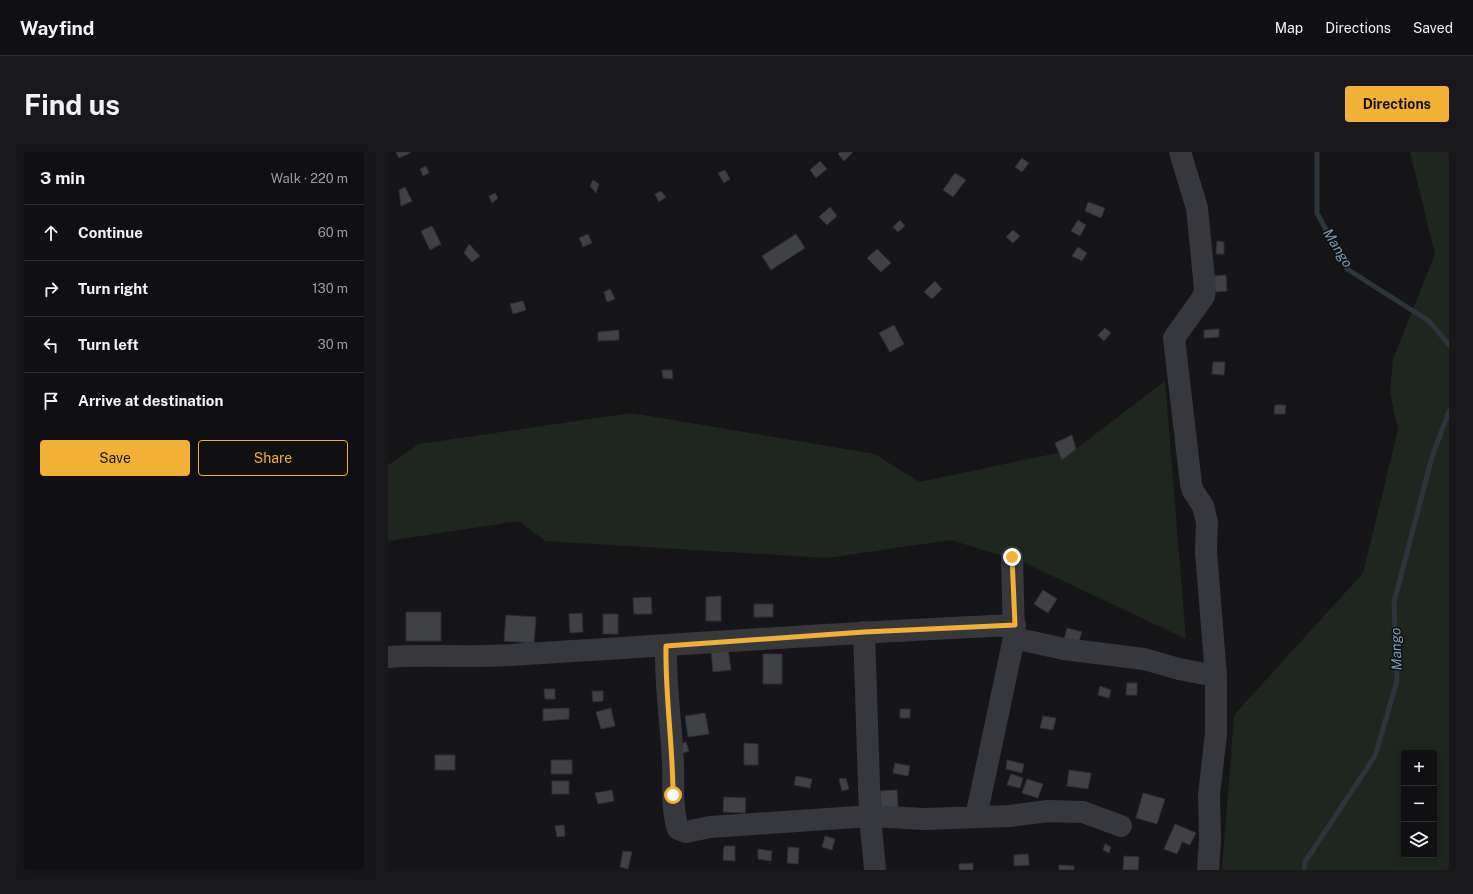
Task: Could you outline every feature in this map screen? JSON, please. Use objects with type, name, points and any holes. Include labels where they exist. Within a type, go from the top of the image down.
[{"type":"street","points":[[1180,152],[1197,208],[1205,289],[1204,296],[1174,338],[1191,484],[1193,491],[1203,506],[1207,522],[1206,552],[1216,676],[1216,734],[1209,795],[1210,840],[1208,870]]},
{"type":"street","points":[[976,817],[1015,631],[1012,557]]},
{"type":"street","points":[[388,657],[416,655],[488,656],[666,646],[864,632],[1015,631],[1064,649],[1144,659],[1179,669],[1216,676]]},
{"type":"street","points":[[864,632],[870,816],[875,870]]},
{"type":"street","points":[[666,646],[666,668],[673,761],[674,816],[678,829],[686,832],[710,827],[870,816],[925,819],[1010,816],[1048,811],[1083,812],[1121,826]]},
{"type":"shaded area","points":[[1410,152],[1449,152],[1449,870],[1222,870],[1234,715],[1363,573],[1398,430],[1390,393],[1393,359],[1435,254]]},
{"type":"shaded area","points":[[1165,381],[1186,639],[1025,563],[951,540],[827,558],[545,541],[519,521],[388,541],[388,465],[419,444],[631,413],[875,454],[919,482],[1076,449]]},
{"type":"building","points":[[396,152],[410,152],[410,153],[399,158]]},
{"type":"building","points":[[840,152],[853,152],[844,161],[838,154]]},
{"type":"building","points":[[1022,158],[1029,163],[1022,172],[1015,167]]},
{"type":"building","points":[[820,161],[827,169],[816,178],[810,170]]},
{"type":"building","points":[[426,166],[429,173],[423,176],[420,169]]},
{"type":"building","points":[[725,170],[730,179],[724,183],[718,173]]},
{"type":"building","points":[[955,173],[966,180],[953,197],[943,190]]},
{"type":"building","points":[[593,180],[599,184],[596,193],[590,186]]},
{"type":"building","points":[[405,187],[412,201],[401,206],[399,190]]},
{"type":"building","points":[[661,191],[666,197],[659,202],[655,194]]},
{"type":"building","points":[[495,193],[498,198],[492,203],[489,196]]},
{"type":"building","points":[[1088,202],[1105,208],[1101,218],[1085,211]]},
{"type":"building","points":[[830,207],[837,216],[827,225],[819,217]]},
{"type":"building","points":[[900,220],[905,226],[898,232],[893,227]]},
{"type":"building","points":[[1078,220],[1086,225],[1080,236],[1071,231]]},
{"type":"building","points":[[432,226],[441,244],[430,250],[421,231]]},
{"type":"building","points":[[1013,230],[1020,236],[1013,243],[1006,237]]},
{"type":"building","points":[[588,234],[592,243],[583,247],[579,238]]},
{"type":"building","points":[[796,234],[805,248],[771,270],[762,256]]},
{"type":"building","points":[[1217,241],[1224,242],[1224,254],[1216,254]]},
{"type":"building","points":[[469,244],[480,256],[472,262],[464,253]]},
{"type":"building","points":[[1078,247],[1087,253],[1082,261],[1072,256]]},
{"type":"building","points":[[877,249],[891,263],[881,272],[867,258]]},
{"type":"building","points":[[1226,275],[1227,291],[1215,292],[1214,276]]},
{"type":"building","points":[[935,281],[942,289],[932,299],[924,292]]},
{"type":"building","points":[[610,289],[615,299],[607,302],[604,292]]},
{"type":"building","points":[[523,301],[526,310],[513,314],[510,304]]},
{"type":"building","points":[[894,325],[904,344],[890,352],[879,333]]},
{"type":"building","points":[[1105,328],[1111,333],[1104,341],[1098,335]]},
{"type":"building","points":[[1219,329],[1219,337],[1204,338],[1204,330]]},
{"type":"building","points":[[619,330],[619,340],[598,341],[598,332]]},
{"type":"building","points":[[1213,362],[1225,362],[1224,375],[1212,374]]},
{"type":"building","points":[[662,370],[672,370],[673,379],[663,378]]},
{"type":"building","points":[[1275,405],[1286,405],[1285,414],[1274,414]]},
{"type":"building","points":[[1072,435],[1076,449],[1062,460],[1055,443]]},
{"type":"building","points":[[1043,590],[1057,599],[1048,613],[1034,604]]},
{"type":"building","points":[[721,596],[721,621],[706,621],[706,597]]},
{"type":"building","points":[[651,597],[652,614],[634,614],[633,598]]},
{"type":"building","points":[[754,604],[773,604],[773,617],[754,617]]},
{"type":"building","points":[[406,612],[441,612],[441,641],[406,641]]},
{"type":"building","points":[[582,613],[583,632],[570,633],[569,614]]},
{"type":"building","points":[[603,614],[618,614],[618,634],[603,634]]},
{"type":"building","points":[[506,615],[536,617],[534,643],[504,641]]},
{"type":"building","points":[[1067,628],[1082,632],[1078,644],[1064,640]]},
{"type":"building","points":[[728,648],[731,670],[713,672],[711,650]]},
{"type":"building","points":[[763,654],[782,654],[782,684],[763,684]]},
{"type":"building","points":[[1127,683],[1137,683],[1137,695],[1126,695]]},
{"type":"building","points":[[1100,686],[1111,690],[1109,698],[1098,695]]},
{"type":"building","points":[[544,689],[555,689],[555,699],[545,699]]},
{"type":"building","points":[[592,691],[603,691],[603,701],[593,702]]},
{"type":"building","points":[[569,708],[569,719],[543,721],[543,709]]},
{"type":"building","points":[[611,708],[615,726],[601,729],[596,712]]},
{"type":"building","points":[[900,709],[910,709],[910,718],[900,718]]},
{"type":"building","points":[[705,713],[709,734],[688,737],[685,716]]},
{"type":"building","points":[[1043,716],[1056,718],[1053,730],[1040,728]]},
{"type":"building","points":[[686,742],[689,751],[680,754],[678,745]]},
{"type":"building","points":[[744,743],[758,744],[758,765],[744,765]]},
{"type":"building","points":[[435,755],[455,755],[455,770],[435,770]]},
{"type":"building","points":[[551,760],[572,760],[572,774],[551,774]]},
{"type":"building","points":[[1007,760],[1024,764],[1022,773],[1006,769]]},
{"type":"building","points":[[895,763],[910,766],[908,776],[893,773]]},
{"type":"building","points":[[1069,770],[1091,773],[1088,789],[1067,786]]},
{"type":"building","points":[[1011,774],[1023,778],[1020,788],[1007,785]]},
{"type":"building","points":[[796,776],[812,779],[810,788],[794,785]]},
{"type":"building","points":[[846,778],[849,789],[842,791],[839,779]]},
{"type":"building","points":[[1027,779],[1043,784],[1038,798],[1022,793]]},
{"type":"building","points":[[552,781],[569,781],[569,794],[552,794]]},
{"type":"building","points":[[612,790],[614,801],[598,804],[595,793]]},
{"type":"building","points":[[897,790],[898,808],[881,809],[880,791]]},
{"type":"building","points":[[1143,793],[1165,799],[1157,824],[1136,818]]},
{"type":"building","points":[[724,797],[746,798],[745,813],[723,812]]},
{"type":"building","points":[[1175,824],[1196,833],[1190,845],[1182,842],[1177,854],[1164,849]]},
{"type":"building","points":[[564,825],[565,836],[557,837],[555,826]]},
{"type":"building","points":[[825,836],[835,839],[832,850],[822,847]]},
{"type":"building","points":[[1105,844],[1111,847],[1109,853],[1103,850]]},
{"type":"building","points":[[724,846],[735,846],[735,861],[723,860]]},
{"type":"building","points":[[788,847],[799,848],[798,864],[787,863]]},
{"type":"building","points":[[758,849],[772,851],[771,861],[758,859]]},
{"type":"building","points":[[623,851],[632,852],[628,869],[620,867]]},
{"type":"building","points":[[1028,854],[1029,865],[1014,866],[1014,855]]},
{"type":"building","points":[[1124,856],[1139,857],[1138,870],[1123,870]]},
{"type":"building","points":[[973,863],[973,870],[959,870],[959,864]]},
{"type":"building","points":[[1059,865],[1074,866],[1074,870],[1059,870]]},
{"type":"waterway","name":"Mango","points":[[1317,152],[1317,213],[1347,269],[1429,321],[1449,345]]},
{"type":"waterway","name":"Mango","points":[[1304,870],[1305,862],[1375,756],[1397,681],[1394,602],[1432,457],[1449,411]]},
{"type":"route","points":[[673,795],[673,761],[666,668],[666,646],[864,632],[1015,625],[1012,557]]}]
